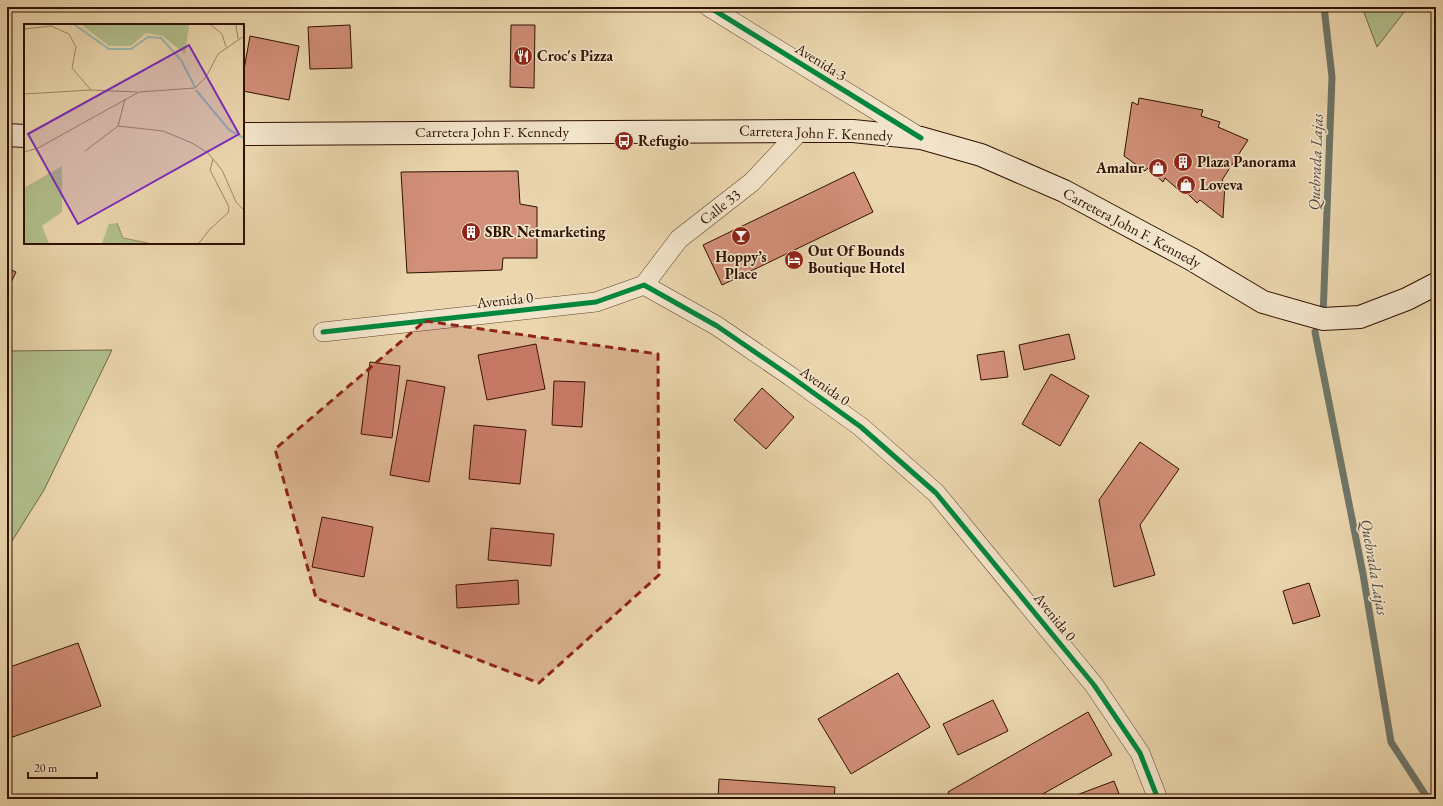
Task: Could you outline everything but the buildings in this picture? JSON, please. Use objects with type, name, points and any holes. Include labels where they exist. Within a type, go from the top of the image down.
[{"type":"main road","name":"Carretera John F. Kennedy","points":[[244,134],[800,131],[853,132],[921,138],[981,155],[1064,190],[1191,259],[1263,302],[1323,319],[1360,317],[1407,299],[1436,284]]},
{"type":"main road","points":[[7,135],[24,136]]},
{"type":"street","name":"Avenida 3","points":[[709,7],[921,138]]},
{"type":"street","name":"Calle 33","points":[[644,285],[679,239],[752,182],[800,131]]},
{"type":"street","name":"Avenida 0","points":[[323,332],[596,302],[644,285],[717,326],[861,427],[936,493],[1094,685],[1140,753],[1158,799]]},
{"type":"highlighted area","points":[[425,321],[658,354],[659,575],[539,683],[316,598],[275,449]]},
{"type":"green space","points":[[1362,7],[1408,7],[1377,47]]},
{"type":"green space","points":[[112,350],[44,490],[7,549],[7,351]]},
{"type":"waterway","name":"Quebrada Lajas","points":[[1323,317],[1332,77],[1324,7]]},
{"type":"waterway","name":"Quebrada Lajas","points":[[1315,332],[1363,574],[1391,742],[1428,799]]},
{"type":"cycle path","points":[[709,7],[921,138]]},
{"type":"cycle path","points":[[323,332],[596,302],[644,285],[717,326],[790,376],[861,427],[936,493],[1094,685],[1140,753],[1158,799]]},
{"type":"place","name":"Croc's Pizza","points":[[523,56]]},
{"type":"place","name":"Refugio","points":[[624,141]]},
{"type":"place","name":"Plaza Panorama","points":[[1183,162]]},
{"type":"place","name":"Amalur","points":[[1158,168]]},
{"type":"place","name":"Loveva","points":[[1186,185]]},
{"type":"place","name":"SBR Netmarketing","points":[[471,232]]},
{"type":"place","name":"Hoppy’s Place","points":[[741,236]]},
{"type":"place","name":"Out Of Bounds Boutique Hotel","points":[[794,260]]}]
